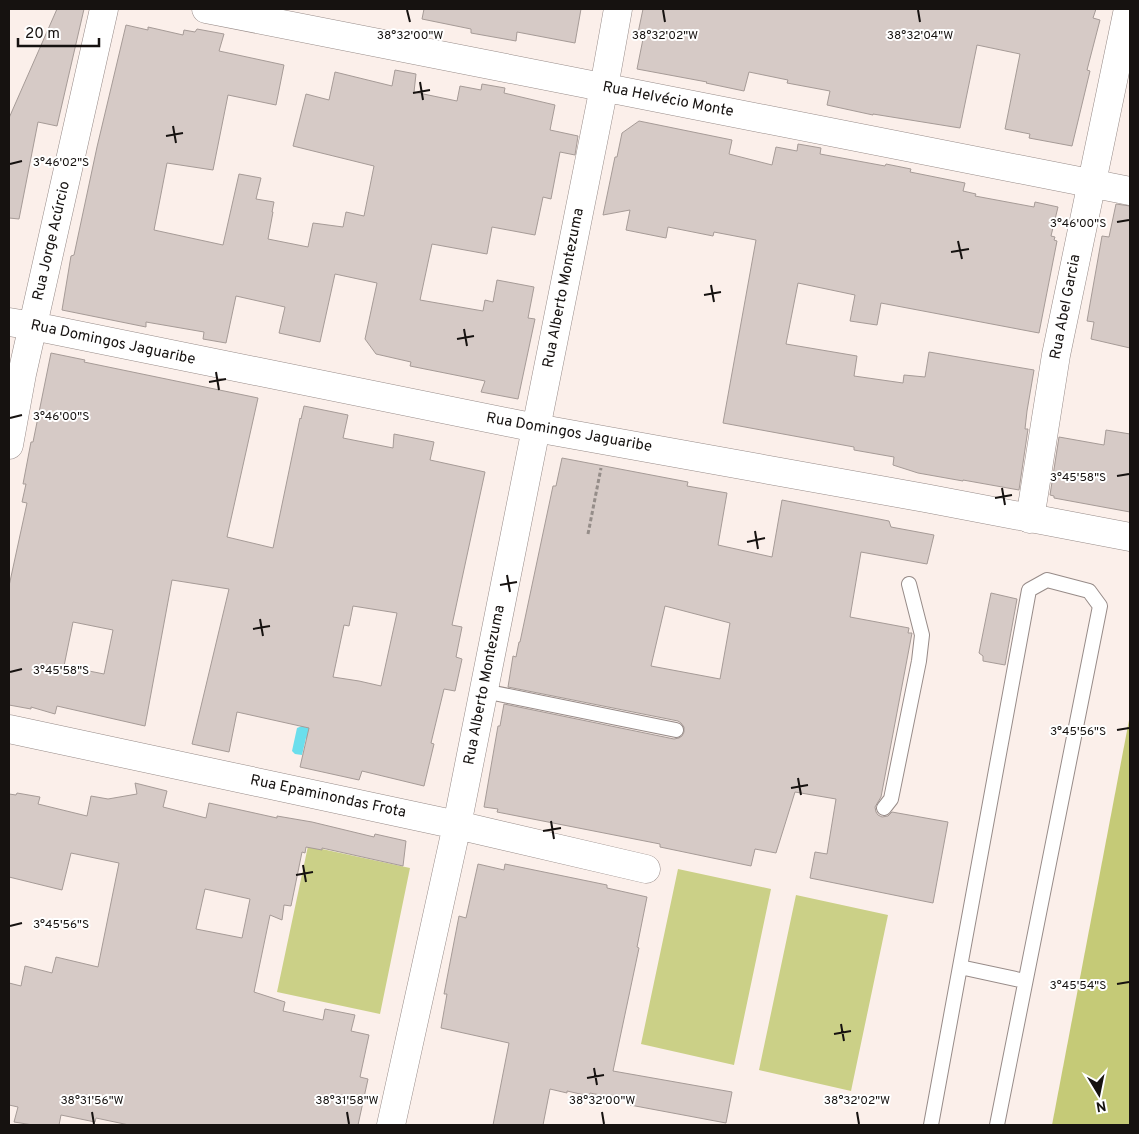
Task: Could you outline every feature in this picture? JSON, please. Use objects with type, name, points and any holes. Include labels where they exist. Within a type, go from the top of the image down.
[{"type":"street","name":"Rua Jorge Acúrcio","points":[[9,444],[22,374],[21,324],[104,9]]},
{"type":"street","name":"Rua Helvécio Monte","points":[[206,9],[1130,191]]},
{"type":"street","name":"Rua Alberto Montezuma","points":[[391,1125],[457,825],[618,9]]},
{"type":"street","name":"Rua Abel Garcia","points":[[1030,519],[1056,354],[1128,9]]},
{"type":"street","name":"Rua Domingos Jaguaribe","points":[[21,324],[536,428],[1130,537]]},
{"type":"street","name":"Rua Epaminondas Frota","points":[[9,729],[457,825],[646,869]]},
{"type":"lane","points":[[931,1125],[1029,590],[1047,580],[1089,591],[1100,606],[997,1125]]},
{"type":"lane","points":[[884,808],[891,799],[919,661],[922,635],[909,584]]},
{"type":"lane","points":[[484,691],[676,730]]},
{"type":"lane","points":[[960,967],[1025,981]]},
{"type":"path","points":[[588,534],[605,440]]},
{"type":"green space","points":[[1130,715],[1130,1125],[1052,1125]]},
{"type":"green space","points":[[308,846],[410,868],[380,1014],[277,992]]},
{"type":"green space","points":[[678,869],[771,889],[734,1065],[641,1044]]},
{"type":"green space","points":[[796,895],[888,915],[851,1091],[759,1070]]},
{"type":"water","points":[[314,725],[317,736],[306,738],[302,755],[295,754],[292,751],[297,728]]},
{"type":"building","points":[[57,9],[84,9],[57,126],[38,122],[19,219],[9,218],[9,118]]},
{"type":"building","points":[[424,9],[581,9],[575,43],[517,32],[516,41],[471,33],[471,29],[422,19]]},
{"type":"building","points":[[643,9],[1096,9],[1093,18],[1100,20],[1087,70],[1090,71],[1072,146],[1029,138],[1030,134],[1005,129],[1020,54],[977,45],[960,128],[873,115],[827,105],[830,91],[787,83],[788,80],[749,72],[744,91],[637,69],[644,34],[638,33]]},
{"type":"building","points":[[126,25],[148,30],[148,27],[183,35],[184,30],[195,32],[197,29],[224,34],[219,51],[284,65],[276,105],[228,95],[213,170],[167,163],[154,230],[223,245],[239,174],[261,178],[256,199],[274,202],[268,239],[308,247],[313,223],[343,227],[346,212],[364,216],[374,166],[293,146],[306,94],[329,100],[335,72],[392,86],[395,70],[416,74],[414,92],[457,101],[460,86],[481,90],[482,84],[505,88],[504,93],[555,105],[550,130],[578,136],[575,155],[560,152],[551,199],[543,197],[535,235],[492,227],[487,254],[432,244],[420,300],[483,311],[485,300],[493,302],[497,280],[534,287],[528,318],[535,319],[518,399],[481,392],[485,381],[410,366],[411,362],[376,354],[365,339],[377,283],[335,274],[320,342],[279,333],[285,307],[236,296],[226,343],[203,339],[204,332],[146,322],[146,327],[62,310],[71,256],[74,255]]},
{"type":"building","points":[[639,121],[732,140],[729,154],[772,165],[776,147],[797,151],[798,144],[821,148],[820,154],[911,169],[910,172],[965,183],[963,191],[976,194],[975,196],[1034,207],[1035,202],[1058,207],[1051,236],[1055,237],[1054,240],[1057,241],[1039,333],[881,303],[877,325],[850,321],[855,295],[798,283],[786,344],[857,356],[854,376],[903,383],[904,375],[925,377],[929,352],[1034,370],[1027,411],[1025,429],[1028,429],[1019,490],[918,473],[893,465],[894,457],[854,450],[854,447],[723,423],[756,240],[714,232],[713,236],[668,227],[666,238],[626,230],[630,210],[603,215],[622,133]]},
{"type":"building","points":[[1116,204],[1130,206],[1130,348],[1091,339],[1094,322],[1087,321],[1102,236],[1109,237]]},
{"type":"building","points":[[51,353],[85,360],[84,362],[258,398],[227,537],[273,548],[304,406],[348,415],[343,438],[393,448],[394,434],[434,442],[430,460],[485,472],[452,625],[462,627],[456,657],[462,659],[455,691],[444,689],[431,743],[434,744],[424,786],[362,771],[359,780],[300,767],[309,728],[237,712],[229,752],[192,744],[229,589],[172,580],[145,726],[57,706],[55,714],[31,707],[31,709],[9,705],[9,586],[27,503],[22,502],[26,484],[23,484],[31,442],[33,442]],"holes":[[[353,606],[397,613],[381,686],[333,677],[344,625],[349,626]],[[73,622],[113,630],[104,674],[64,666]]]},
{"type":"building","points":[[1106,430],[1130,434],[1130,512],[1054,498],[1054,496],[1050,495],[1059,437],[1104,445]]},
{"type":"building","points":[[562,458],[688,482],[687,486],[727,493],[718,545],[772,557],[782,500],[889,521],[891,527],[934,535],[927,564],[861,552],[850,617],[909,628],[908,633],[912,633],[881,797],[875,807],[878,815],[882,817],[888,816],[892,812],[948,822],[933,903],[810,878],[815,852],[827,854],[836,799],[795,792],[776,853],[755,849],[751,866],[660,847],[660,844],[497,812],[498,809],[484,807],[498,726],[500,726],[504,704],[674,739],[682,736],[684,732],[684,727],[678,721],[508,687],[513,656],[516,657],[520,642],[553,486],[556,486]],"holes":[[[665,606],[730,623],[720,679],[651,666]]]},
{"type":"building","points":[[991,593],[1017,599],[1005,665],[983,661],[983,656],[979,653]]},
{"type":"building","points":[[135,783],[167,791],[163,807],[206,818],[209,803],[277,818],[277,816],[312,822],[374,837],[375,834],[406,841],[403,866],[322,848],[322,850],[306,847],[305,853],[302,852],[291,906],[284,905],[282,920],[270,915],[254,992],[285,1002],[283,1011],[323,1020],[325,1009],[355,1015],[351,1031],[369,1035],[360,1077],[368,1079],[358,1125],[129,1125],[96,1118],[95,1122],[61,1115],[59,1125],[33,1125],[14,1122],[18,1107],[9,1105],[9,983],[21,986],[25,966],[52,973],[56,957],[98,967],[119,863],[71,853],[62,890],[9,877],[9,794],[16,795],[17,793],[40,797],[38,804],[87,816],[91,796],[108,799],[137,794]],"holes":[[[205,889],[250,899],[242,938],[196,929]]]},
{"type":"building","points":[[478,864],[504,870],[505,864],[607,885],[607,888],[647,897],[637,947],[639,948],[613,1071],[732,1092],[726,1123],[630,1105],[631,1101],[590,1093],[589,1096],[550,1089],[543,1125],[493,1125],[509,1043],[441,1028],[447,994],[444,994],[459,916],[466,918]]}]
